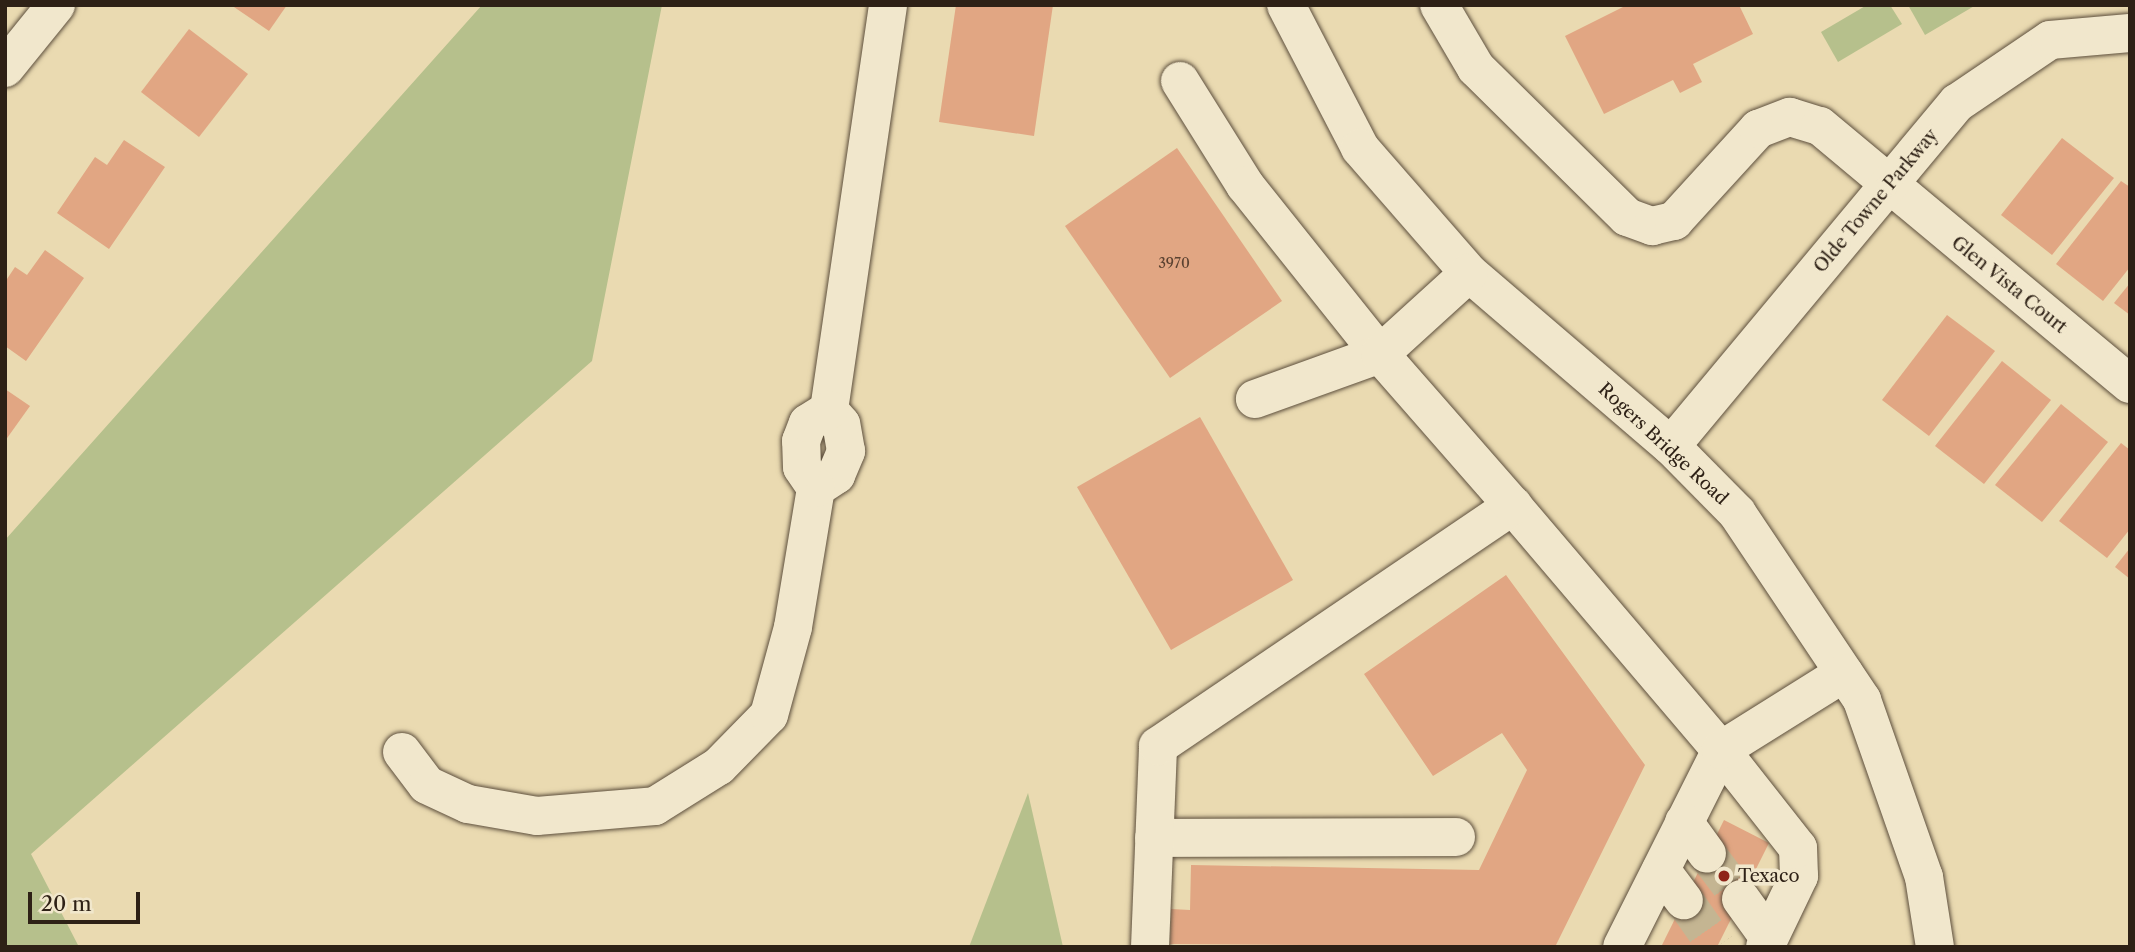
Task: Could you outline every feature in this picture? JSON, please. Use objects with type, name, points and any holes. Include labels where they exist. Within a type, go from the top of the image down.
[{"type":"street","points":[[5,68],[56,5]]},
{"type":"street","points":[[402,752],[427,785],[468,804],[537,816],[655,806],[708,773],[769,715],[793,627],[816,488],[802,467],[801,441],[808,423],[829,411],[888,5]]},
{"type":"street","name":"Rogers Bridge Road","points":[[1286,5],[1360,148],[1469,273],[1671,446],[1737,513],[1862,700],[1924,877],[1935,947]]},
{"type":"street","name":"Glen Vista Court","points":[[1439,5],[1476,68],[1627,217],[1652,226],[1674,220],[1758,129],[1790,117],[1820,126],[1888,186],[2130,384]]},
{"type":"street","name":"Olde Towne Parkway","points":[[1671,446],[1957,103],[2050,40],[2130,33]]},
{"type":"street","points":[[1180,81],[1245,185],[1380,354],[1721,750],[1798,848],[1799,876],[1767,942]]},
{"type":"street","points":[[1255,399],[1380,354],[1469,273]]},
{"type":"street","points":[[1150,947],[1158,746],[1513,506]]},
{"type":"street","points":[[1634,940],[1661,870],[1721,750],[1844,673]]},
{"type":"street","points":[[1684,822],[1707,854]]},
{"type":"street","points":[[1154,838],[1456,837]]},
{"type":"street","points":[[1661,870],[1684,900]]},
{"type":"street","points":[[1741,899],[1767,942]]},
{"type":"green space","points":[[482,5],[662,5],[592,361],[31,854],[79,947],[5,947],[5,540]]},
{"type":"green space","points":[[1867,5],[1890,5],[1902,24],[1838,62],[1821,32]]},
{"type":"green space","points":[[1908,5],[1976,5],[1925,35]]},
{"type":"green space","points":[[1028,793],[1063,947],[969,947]]},
{"type":"building","points":[[231,5],[287,5],[269,31]]},
{"type":"building","points":[[956,5],[1053,5],[1034,136],[939,122]]},
{"type":"building","points":[[1627,5],[1739,5],[1753,34],[1693,64],[1702,82],[1680,93],[1673,80],[1604,114],[1565,36]]},
{"type":"building","points":[[189,29],[248,74],[199,137],[141,92]]},
{"type":"building","points":[[2062,138],[2114,178],[2052,255],[2001,215]]},
{"type":"building","points":[[124,140],[165,167],[109,249],[57,213],[95,157],[107,165]]},
{"type":"building","points":[[1177,148],[1282,301],[1170,378],[1065,226]]},
{"type":"building","points":[[2121,181],[2130,187],[2130,267],[2103,301],[2056,264]]},
{"type":"building","points":[[45,250],[84,278],[26,361],[5,346],[5,282],[15,267],[27,275]]},
{"type":"building","points":[[2130,283],[2130,315],[2114,303]]},
{"type":"building","points":[[1947,315],[1995,351],[1929,436],[1882,400]]},
{"type":"building","points":[[2002,361],[2051,400],[1984,484],[1935,446]]},
{"type":"building","points":[[5,389],[30,406],[5,441]]},
{"type":"building","points":[[2061,404],[2108,442],[2042,522],[1995,485]]},
{"type":"building","points":[[1200,417],[1293,580],[1171,650],[1077,487]]},
{"type":"building","points":[[2121,443],[2130,450],[2130,529],[2107,558],[2059,521]]},
{"type":"building","points":[[2130,548],[2130,579],[2115,567]]},
{"type":"building","points":[[1506,575],[1645,765],[1555,947],[1170,944],[1171,909],[1190,910],[1191,865],[1479,870],[1527,770],[1502,733],[1433,776],[1364,674]]},
{"type":"building","name":"Texaco","points":[[1724,820],[1769,843],[1717,947],[1661,947]]},
{"type":"tunnel","points":[[1707,854],[1741,899]]},
{"type":"tunnel","points":[[1684,900],[1717,947]]},
{"type":"place","name":"Texaco","points":[[1724,876]]}]
